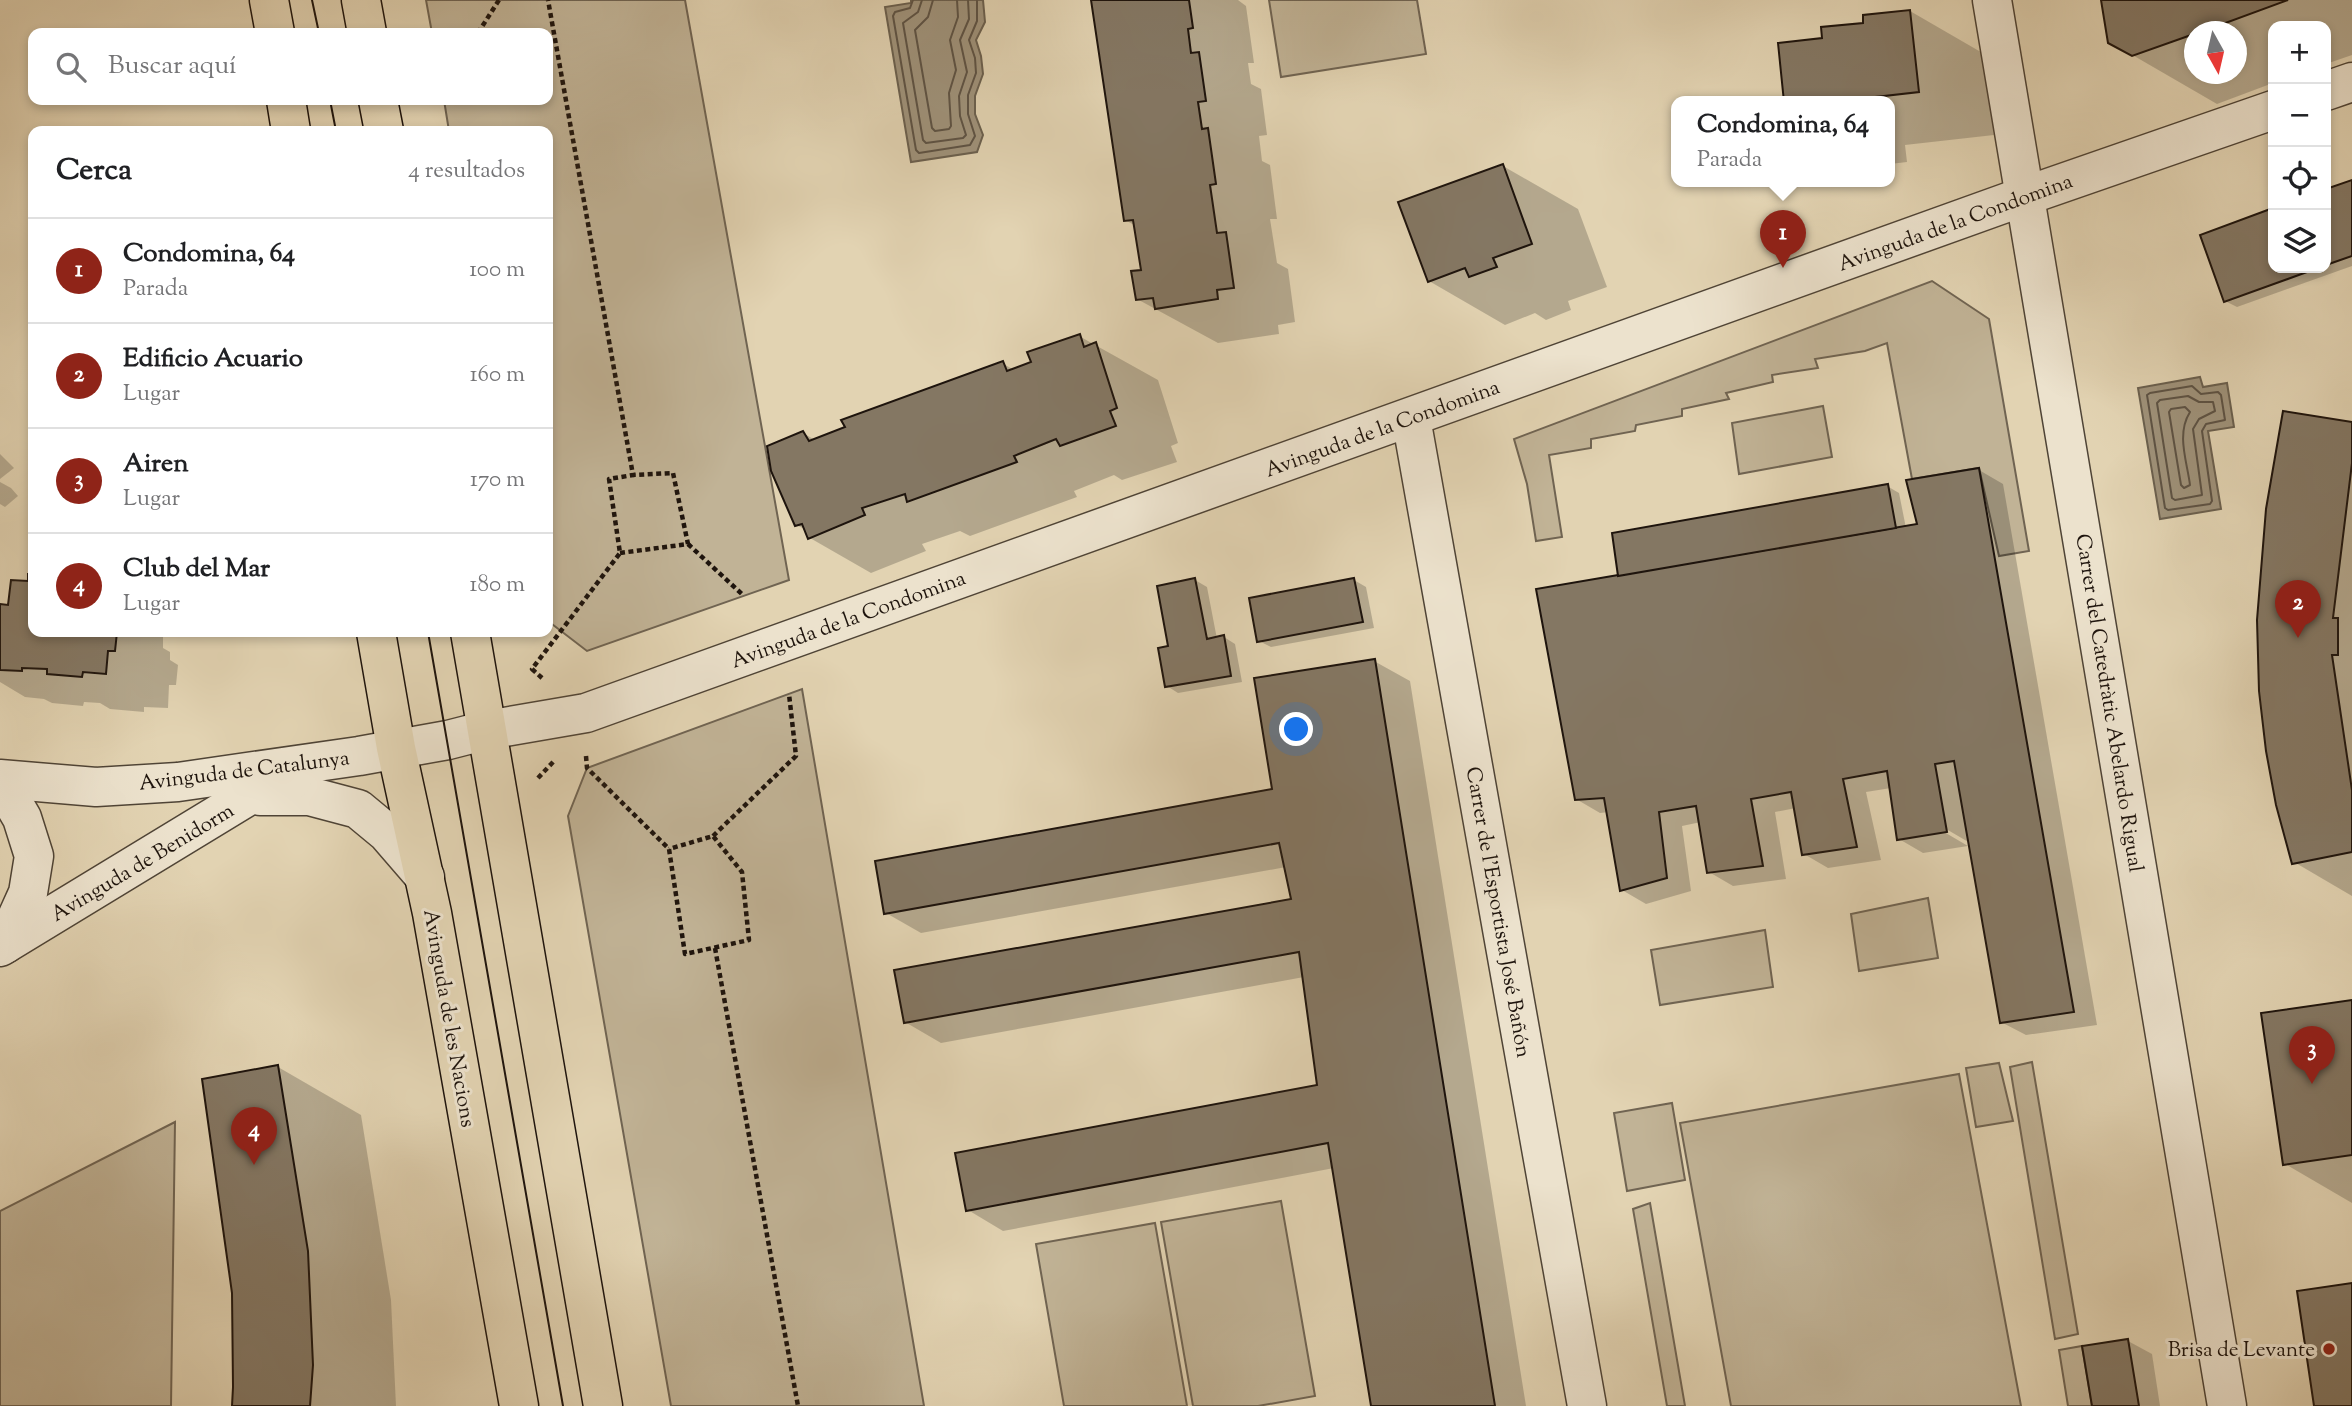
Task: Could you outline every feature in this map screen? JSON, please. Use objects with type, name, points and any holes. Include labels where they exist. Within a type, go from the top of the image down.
[{"type":"main road","points":[[269,0],[274,28]]},
{"type":"main road","points":[[361,0],[366,28]]},
{"type":"main road","points":[[287,105],[291,126]]},
{"type":"main road","points":[[379,105],[383,126]]},
{"type":"main road","name":"Avinguda de les Nacions","points":[[376,637],[378,752],[425,877],[519,1406]]},
{"type":"main road","points":[[471,637],[603,1406]]},
{"type":"street","name":"Carrer del Catedràtic Abelardo Rigual","points":[[1992,0],[2227,1406]]},
{"type":"street","points":[[2331,89],[2352,82]]},
{"type":"street","name":"Avinguda de la Condomina","points":[[487,730],[586,713],[2025,196],[2268,112]]},
{"type":"street","name":"Carrer de l'Esportista José Bañón","points":[[1411,418],[1587,1406]]},
{"type":"street","name":"Avinguda de Catalunya","points":[[0,779],[96,788],[178,782],[378,752],[487,730]]},
{"type":"street","name":"Avinguda de Benidorm","points":[[3,946],[250,795],[378,752]]},
{"type":"street","name":"Avinguda de Benidorm","points":[[0,789],[11,799],[22,818],[34,856],[29,893],[3,946]]},
{"type":"street","points":[[250,795],[309,796],[358,808],[387,833],[425,877]]},
{"type":"path","points":[[481,28],[499,0]]},
{"type":"path","points":[[548,0],[633,475]]},
{"type":"path","points":[[620,553],[609,479],[673,473],[688,544],[744,596]]},
{"type":"path","points":[[586,713],[573,681],[548,683],[532,669],[620,553],[688,544]]},
{"type":"path","points":[[668,849],[713,836],[796,756],[789,694]]},
{"type":"path","points":[[587,768],[668,849],[685,954],[749,940],[743,872],[713,836]]},
{"type":"path","points":[[715,948],[798,1406]]},
{"type":"shaded area","points":[[426,0],[685,0],[789,580],[587,651],[553,625],[553,126],[448,126],[445,105],[553,105],[553,28],[431,28]]},
{"type":"shaded area","points":[[1269,0],[1417,0],[1426,54],[1281,77]]},
{"type":"shaded area","points":[[1932,281],[1989,319],[2029,551],[1999,556],[1979,468],[1912,479],[1887,343],[1865,351],[1815,359],[1818,368],[1772,375],[1773,382],[1726,393],[1729,399],[1682,409],[1682,416],[1636,425],[1635,431],[1591,439],[1591,448],[1549,455],[1562,537],[1536,541],[1527,484],[1514,439]]},
{"type":"shaded area","points":[[1823,406],[1832,457],[1739,474],[1732,423]]},
{"type":"shaded area","points":[[802,689],[924,1406],[671,1406],[568,816],[587,768]]},
{"type":"shaded area","points":[[1928,898],[1938,958],[1859,971],[1851,914]]},
{"type":"shaded area","points":[[1765,930],[1773,987],[1660,1005],[1651,950]]},
{"type":"shaded area","points":[[2032,1062],[2078,1334],[2055,1339],[2010,1067]]},
{"type":"shaded area","points":[[1999,1063],[2013,1121],[1976,1127],[1966,1068]]},
{"type":"shaded area","points":[[1959,1074],[2021,1406],[1731,1406],[1680,1123]]},
{"type":"shaded area","points":[[1672,1103],[1685,1180],[1627,1191],[1614,1113]]},
{"type":"shaded area","points":[[175,1122],[171,1406],[0,1406],[0,1211]]},
{"type":"shaded area","points":[[1281,1201],[1315,1396],[1258,1406],[1193,1406],[1161,1222]]},
{"type":"shaded area","points":[[1650,1203],[1685,1406],[1667,1406],[1633,1209]]},
{"type":"shaded area","points":[[1155,1223],[1187,1406],[1064,1406],[1036,1244]]},
{"type":"shaded area","points":[[2082,1346],[2092,1406],[2068,1406],[2059,1350]]},
{"type":"water","points":[[911,0],[983,0],[985,22],[976,40],[983,74],[975,96],[975,114],[983,135],[977,152],[911,162],[885,7],[911,3]]},
{"type":"water","points":[[2200,377],[2203,387],[2227,383],[2234,427],[2208,431],[2221,509],[2160,519],[2138,388]]},
{"type":"building","points":[[1091,0],[1189,0],[1193,28],[1188,29],[1191,53],[1199,52],[1206,101],[1198,102],[1202,129],[1208,128],[1216,184],[1210,185],[1217,233],[1226,232],[1234,288],[1217,290],[1218,299],[1155,309],[1153,298],[1136,300],[1131,271],[1141,270],[1133,220],[1124,221]]},
{"type":"building","points":[[2101,0],[2288,0],[2231,21],[2184,21],[2184,38],[2132,56],[2108,43]]},
{"type":"building","points":[[1910,10],[1919,92],[1884,96],[1783,96],[1778,43],[1822,38],[1821,27],[1863,23],[1863,15]]},
{"type":"building","points":[[1503,164],[1532,244],[1493,258],[1497,267],[1469,277],[1465,268],[1428,282],[1398,202]]},
{"type":"building","points":[[2352,180],[2352,256],[2331,263],[2331,210],[2331,187]]},
{"type":"building","points":[[2268,210],[2268,273],[2304,273],[2224,302],[2200,235]]},
{"type":"building","points":[[1080,334],[1084,347],[1096,342],[1117,408],[1110,411],[1116,426],[1060,446],[1056,439],[1014,456],[1017,462],[907,502],[905,494],[862,508],[865,515],[808,539],[802,524],[795,526],[771,471],[767,446],[803,431],[809,441],[845,427],[841,420],[1003,361],[1007,371],[1031,362],[1027,352]]},
{"type":"building","points":[[2283,411],[2352,422],[2352,463],[2333,618],[2338,618],[2338,655],[2332,655],[2352,790],[2352,852],[2292,864],[2276,805],[2266,751],[2259,691],[2257,620],[2266,509]]},
{"type":"building","points":[[1979,468],[2074,1012],[2000,1023],[1954,761],[1935,764],[1947,832],[1897,840],[1887,771],[1843,779],[1857,847],[1802,855],[1791,792],[1751,799],[1763,866],[1707,873],[1696,806],[1659,812],[1667,878],[1620,891],[1604,798],[1575,800],[1536,589],[1917,524],[1906,480]]},
{"type":"building","points":[[1888,484],[1896,528],[1618,576],[1612,533]]},
{"type":"building","points":[[1195,578],[1207,639],[1224,635],[1231,676],[1165,687],[1158,648],[1168,646],[1157,586]]},
{"type":"building","points":[[1354,578],[1363,622],[1257,642],[1249,598]]},
{"type":"building","points":[[11,580],[28,581],[28,637],[116,637],[115,651],[108,651],[106,674],[83,672],[82,677],[47,674],[47,669],[0,670],[0,604],[8,605]]},
{"type":"building","points":[[1375,659],[1495,1406],[1371,1406],[1328,1143],[966,1211],[955,1153],[1317,1085],[1299,952],[904,1023],[894,970],[1291,899],[1279,843],[884,914],[875,861],[1272,789],[1254,678]]},
{"type":"building","points":[[2352,1000],[2352,1155],[2283,1165],[2261,1013]]},
{"type":"building","points":[[278,1065],[308,1251],[313,1365],[310,1406],[232,1406],[232,1293],[202,1079]]},
{"type":"building","name":"Brisa de Levante","points":[[2352,1283],[2352,1406],[2314,1406],[2297,1291]]},
{"type":"building","points":[[2128,1339],[2139,1406],[2092,1406],[2082,1346]]},
{"type":"tram line","points":[[312,0],[318,28]]},
{"type":"tram line","points":[[331,105],[335,126]]},
{"type":"tram line","points":[[429,637],[563,1406]]},
{"type":"place","name":"Condomina, 64","points":[[1783,268]]},
{"type":"place","name":"Edificio Acuario","points":[[2298,638]]},
{"type":"place","name":"Airen","points":[[2312,1084]]},
{"type":"place","name":"Club del Mar","points":[[254,1165]]},
{"type":"place","name":"Brisa de Levante","points":[[2329,1349]]}]
